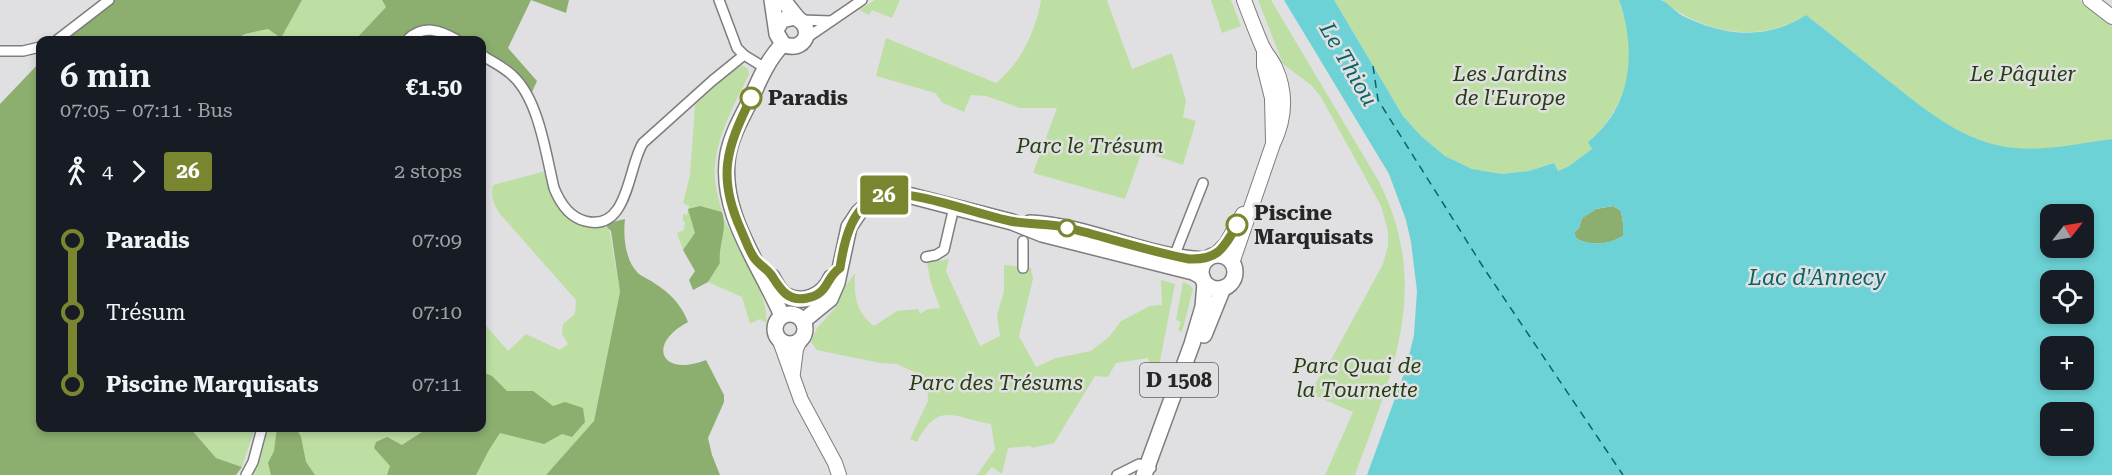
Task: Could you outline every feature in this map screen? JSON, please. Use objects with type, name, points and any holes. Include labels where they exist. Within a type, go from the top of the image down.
[{"type":"main road","points":[[771,0],[779,39],[783,44],[792,47],[805,39],[806,28],[783,0]]},
{"type":"main road","points":[[803,321],[830,299],[837,283],[849,227],[859,212],[884,195],[904,194],[1012,222],[1041,234],[1193,272],[1214,288],[1223,288],[1230,284],[1234,277],[1232,263],[1273,144],[1272,98],[1264,66],[1264,49],[1244,0]]},
{"type":"main road","points":[[2090,0],[2112,18]]},
{"type":"main road","points":[[777,28],[786,18],[799,19]]},
{"type":"main road","points":[[782,315],[733,211],[726,181],[728,153],[735,130],[765,68],[783,44]]},
{"type":"main road","points":[[1203,280],[1202,268],[1226,244],[1255,195]]},
{"type":"main road","points":[[1012,222],[1067,228],[1174,256],[1210,258],[1224,256],[1232,263]]},
{"type":"main road","points":[[754,258],[771,274],[780,290],[787,296],[797,299],[806,299],[820,293],[826,288],[833,273],[840,268]]},
{"type":"main road","name":"D 1508","points":[[1149,471],[1203,307],[1203,280]]},
{"type":"main road","name":"D 1508","points":[[1149,471],[1223,288]]},
{"type":"main road","points":[[793,375],[796,349],[806,332],[803,321],[794,314],[782,315],[775,331],[801,400],[835,463],[839,475]]},
{"type":"main road","points":[[780,341],[790,344],[799,342]]},
{"type":"street","points":[[62,36],[109,0]]},
{"type":"street","points":[[719,0],[737,48],[744,56],[765,68]]},
{"type":"street","points":[[805,39],[862,0]]},
{"type":"street","points":[[799,19],[831,21]]},
{"type":"street","points":[[412,36],[429,29],[449,36]]},
{"type":"street","points":[[0,47],[11,51]]},
{"type":"street","points":[[0,51],[23,51],[36,48]]},
{"type":"street","points":[[486,58],[513,76],[522,86],[537,117],[557,196],[571,214],[588,222],[612,216],[620,207],[638,150],[643,143],[712,81],[744,56]]},
{"type":"street","points":[[1151,261],[1165,260],[1174,256],[1203,183]]},
{"type":"street","points":[[926,257],[944,250],[954,207]]},
{"type":"street","points":[[1023,241],[1023,268]]},
{"type":"street","points":[[246,475],[253,462],[261,432]]},
{"type":"street","points":[[1117,475],[1139,464],[1149,471]]},
{"type":"green space","points":[[115,0],[302,0],[282,36],[268,29],[241,36],[69,36]]},
{"type":"green space","points":[[302,0],[382,0],[386,7],[359,36],[282,36]]},
{"type":"green space","points":[[382,0],[531,0],[508,48],[537,81],[532,92],[528,92],[486,56],[486,36],[454,36],[432,26],[421,26],[404,36],[359,36],[386,7]]},
{"type":"green space","points":[[531,0],[569,0],[566,13]]},
{"type":"green space","points":[[875,0],[900,0],[892,18],[872,10],[869,15],[859,10]]},
{"type":"green space","name":"Parc le Trésum","points":[[1041,0],[1107,0],[1132,69],[1172,53],[1186,101],[1183,117],[1196,121],[1183,165],[1142,151],[1125,199],[1033,173],[1057,108],[1020,108],[986,96],[971,95],[964,112],[943,103],[935,93],[876,76],[886,38],[996,83],[1005,75],[1026,46],[1039,12]]},
{"type":"green space","points":[[1211,0],[1231,0],[1241,26],[1222,33]]},
{"type":"green space","name":"Parc Quai de la Tournette","points":[[1258,0],[1271,0],[1378,180],[1394,219],[1403,256],[1405,293],[1401,329],[1382,401],[1355,475],[1325,475],[1353,412],[1309,393],[1333,356],[1383,264],[1388,246],[1388,231],[1381,206],[1321,97],[1311,85],[1283,64]]},
{"type":"green space","name":"Les Jardins de l'Europe","points":[[1334,0],[1619,0],[1630,47],[1623,92],[1608,120],[1588,142],[1593,148],[1569,166],[1557,171],[1554,163],[1529,171],[1502,174],[1472,169],[1445,156],[1421,136],[1403,116]]},
{"type":"green space","name":"Le Pâquier","points":[[1661,0],[2080,0],[2112,26],[2112,139],[2037,149],[2012,148],[1993,144],[1960,131],[1929,112],[1806,15],[1769,30],[1732,31],[1695,20]]},
{"type":"green space","points":[[268,29],[279,36],[241,36],[245,34]]},
{"type":"green space","points":[[742,65],[748,69],[749,74],[723,130],[715,165],[715,183],[722,212],[700,206],[696,233],[683,250],[677,233],[684,230],[683,214],[687,215],[689,206],[683,203],[690,175],[695,105],[735,68]]},
{"type":"green space","points":[[36,66],[36,432],[193,432],[216,458],[242,467],[236,475],[0,475],[0,104]]},
{"type":"green space","points":[[546,171],[560,208],[609,228],[620,292],[594,421],[546,475],[252,475],[266,432],[486,432],[486,326],[508,351],[526,334],[560,350],[568,344],[562,334],[563,324],[575,314],[576,300],[500,214],[492,197],[493,185]]},
{"type":"green space","points":[[700,206],[722,212],[723,231],[720,263],[708,282],[693,290],[689,280],[695,271],[683,250],[695,233],[688,209]]},
{"type":"green space","points":[[1613,206],[1621,211],[1623,236],[1600,244],[1577,239],[1574,233],[1579,228],[1582,218],[1596,209]]},
{"type":"green space","points":[[625,219],[624,232],[630,262],[640,274],[670,295],[688,322],[667,340],[663,348],[664,356],[669,362],[678,365],[706,360],[724,395],[724,402],[708,438],[720,475],[546,475],[594,421],[620,292],[611,231],[607,227],[608,223]]},
{"type":"green space","points":[[724,219],[758,285],[766,312],[766,323],[760,319],[750,324],[742,297],[708,282],[720,263]]},
{"type":"green space","name":"Parc des Trésums","points":[[949,259],[946,271],[980,346],[1000,336],[997,315],[1004,291],[1004,265],[1031,268],[1033,279],[1019,336],[1036,367],[1056,358],[1091,351],[1109,337],[1121,321],[1150,306],[1162,305],[1161,280],[1175,284],[1159,366],[1150,365],[1148,358],[1116,363],[1108,377],[1095,376],[1054,443],[1032,448],[1030,446],[1008,448],[1002,474],[992,467],[985,475],[977,475],[995,449],[991,424],[957,416],[940,416],[932,421],[917,442],[910,439],[928,401],[927,378],[897,364],[880,363],[817,350],[811,342],[817,328],[835,308],[843,289],[855,273],[859,308],[874,326],[897,311],[918,309],[920,314],[928,309],[940,308],[927,263]]},
{"type":"green space","points":[[1183,282],[1193,289],[1182,332],[1178,330],[1181,322],[1176,320]]},
{"type":"green space","points":[[486,374],[492,376],[507,391],[533,391],[553,406],[565,402],[583,408],[585,422],[572,437],[562,434],[544,444],[500,433],[476,475],[387,475],[390,466],[374,448],[376,442],[387,437],[402,445],[422,432],[486,432]]},
{"type":"green space","points":[[193,432],[254,432],[242,467],[216,458]]},
{"type":"green space","points":[[276,432],[298,432],[306,462],[315,475],[271,475],[268,463],[274,451]]},
{"type":"water","name":"Lac d'Annecy","points":[[1284,0],[1334,0],[1403,116],[1421,136],[1445,156],[1472,169],[1502,174],[1529,171],[1554,163],[1558,171],[1592,149],[1588,142],[1603,128],[1614,112],[1627,77],[1628,38],[1619,0],[1660,0],[1698,23],[1745,33],[1776,29],[1806,15],[1930,113],[1979,140],[2016,148],[2041,148],[2112,139],[2112,475],[1367,475],[1406,368],[1414,335],[1417,291],[1406,220],[1389,174]],"holes":[[[1613,206],[1621,211],[1623,236],[1600,244],[1577,239],[1574,233],[1579,228],[1582,218],[1596,209]]]},
{"type":"ferry route","points":[[1373,66],[1378,100],[1485,270],[1623,475]]},
{"type":"bus line","name":"26","points":[[751,98],[735,130],[728,153],[726,181],[729,195],[733,211],[754,258],[771,274],[780,290],[787,296],[797,299],[814,296],[826,288],[833,273],[840,268],[849,227],[859,212],[884,195],[904,194],[1012,222],[1039,223],[1067,228],[1189,259],[1206,260],[1214,256],[1226,244],[1237,225]]},
{"type":"place","name":"Paradis","points":[[751,98]]},
{"type":"place","name":"Piscine Marquisats","points":[[1237,225]]},
{"type":"water label","name":"Le Thiou","points":[[1349,64]]}]
